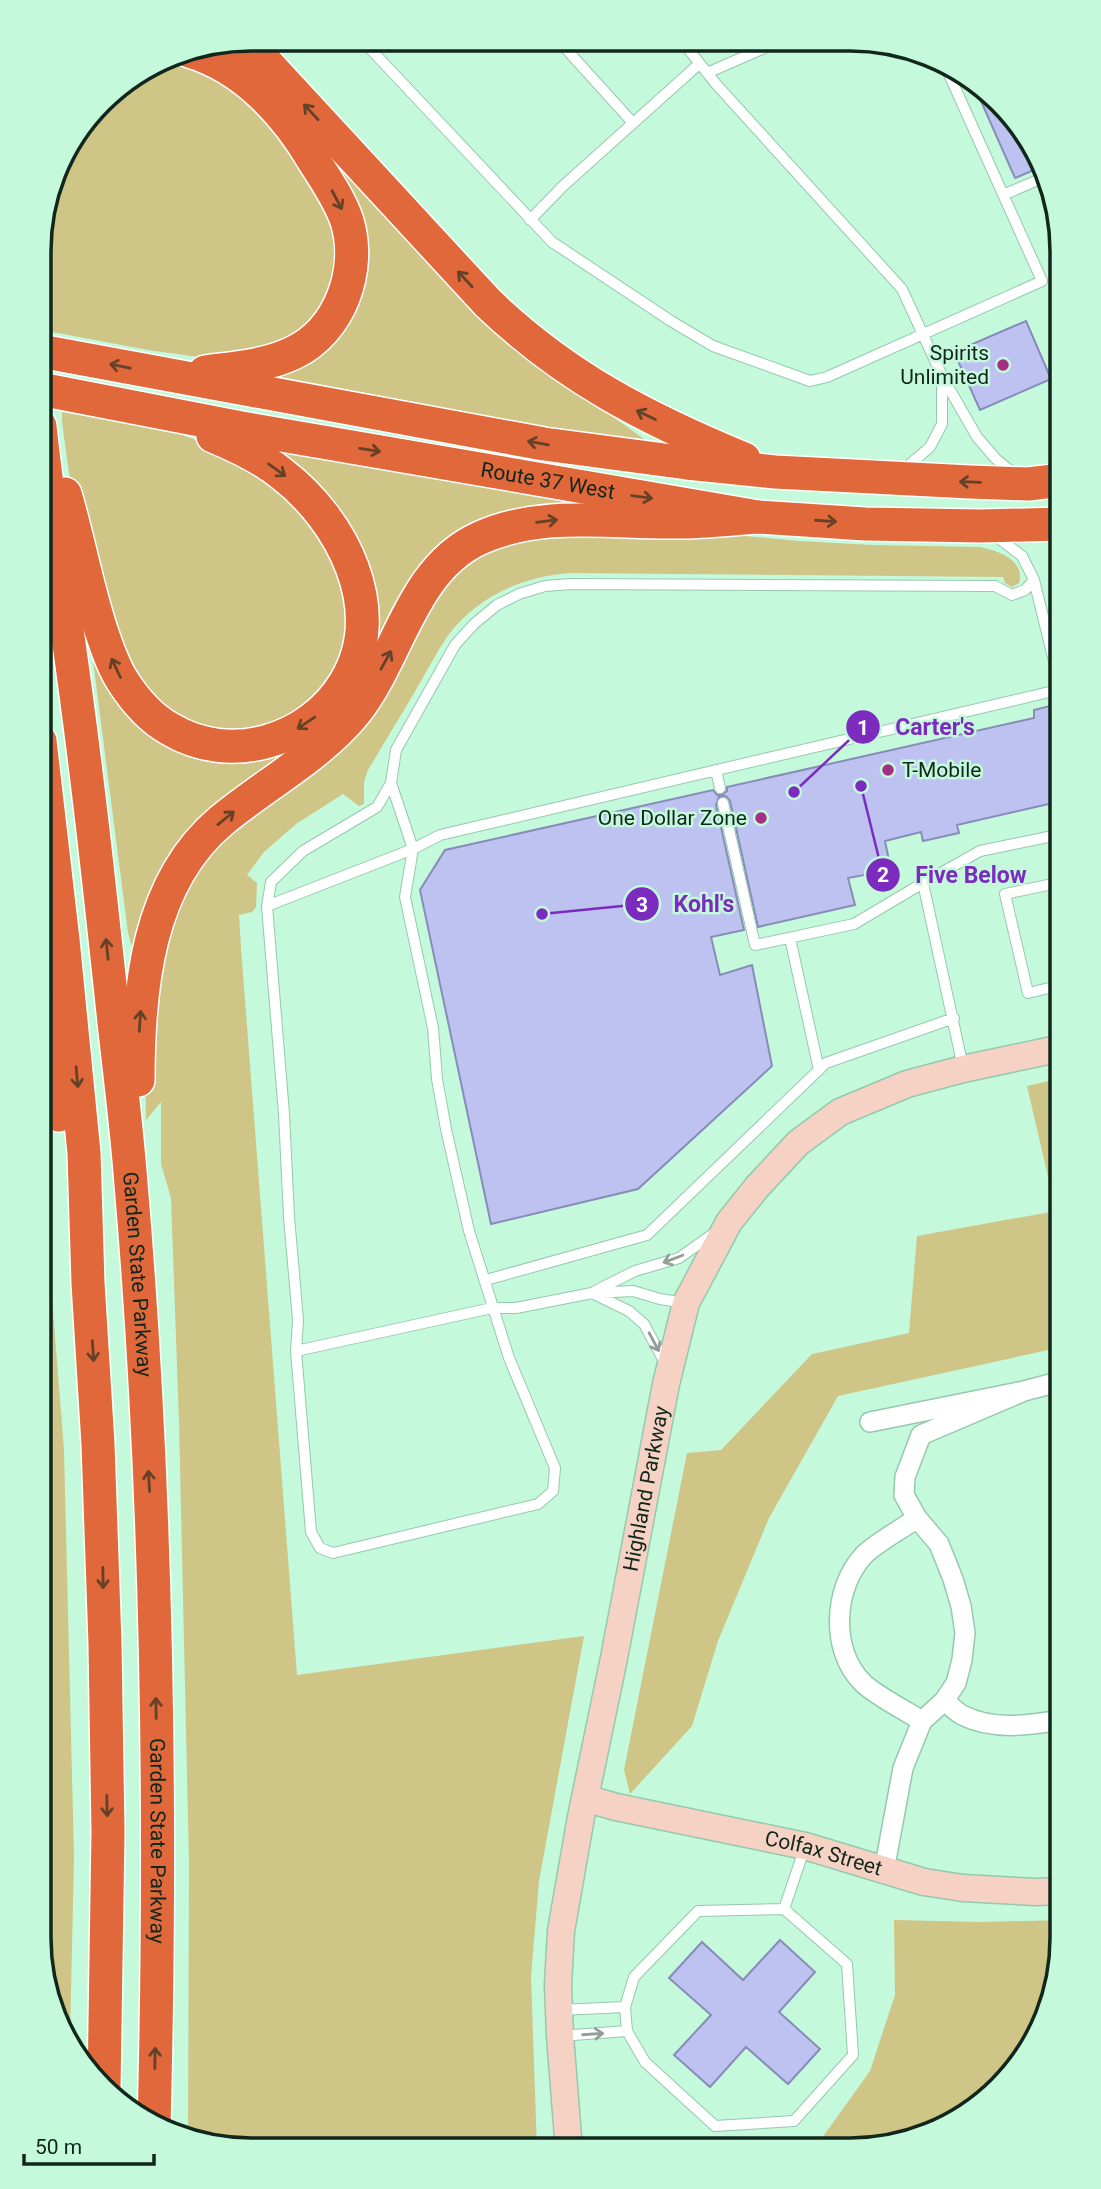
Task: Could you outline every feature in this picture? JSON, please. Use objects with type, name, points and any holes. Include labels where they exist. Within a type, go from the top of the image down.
[{"type":"highway","points":[[254,51],[488,303],[529,340],[594,387],[631,408],[676,431],[775,472]]},
{"type":"highway","points":[[169,375],[271,362],[304,347],[324,330],[335,314],[348,283],[351,263],[350,236],[343,211],[307,148],[262,94],[242,78],[205,57]]},
{"type":"highway","name":"Route 37 West","points":[[51,353],[544,444],[687,463],[775,472],[893,478],[1028,484],[1050,481]]},
{"type":"highway","name":"Route 37 West","points":[[51,391],[241,428],[758,517],[865,524],[1050,524]]},
{"type":"highway","points":[[51,450],[105,641],[117,672],[131,693],[148,712],[169,729],[202,742],[238,746],[279,738],[304,725],[323,710],[340,691],[351,670],[362,622],[351,563],[340,538],[324,515],[307,495],[280,472],[248,451],[149,410]]},
{"type":"highway","points":[[140,1285],[138,1043],[144,983],[160,912],[195,847],[221,821],[343,725],[366,695],[434,575],[449,558],[468,544],[506,529],[562,520],[670,522],[758,517]]},
{"type":"highway","name":"Garden State Parkway","points":[[51,521],[96,846],[140,1285],[154,1576],[159,1829],[154,2113]]},
{"type":"highway","points":[[51,836],[84,1153],[98,1444],[108,1832],[104,2074]]},
{"type":"highway","points":[[51,1065],[67,1188],[89,1283]]},
{"type":"street","name":"Highland Parkway","points":[[568,2138],[558,1985],[561,1931],[669,1370],[686,1303],[729,1222],[757,1187],[798,1143],[840,1112],[907,1084],[1050,1051]]},
{"type":"street","points":[[870,1422],[1050,1384]]},
{"type":"street","points":[[884,1871],[903,1768],[922,1721],[944,1701],[956,1683],[965,1633],[953,1579],[939,1544],[917,1518],[904,1495],[905,1477],[921,1435],[1024,1391]]},
{"type":"street","points":[[917,1518],[864,1556],[843,1590],[839,1610],[840,1639],[851,1666],[863,1684],[922,1721]]},
{"type":"street","points":[[944,1701],[961,1715],[989,1724],[1021,1727],[1050,1722]]},
{"type":"street","name":"Colfax Street","points":[[585,1798],[616,1807],[805,1846],[924,1882],[963,1888],[1050,1891]]},
{"type":"lane","points":[[372,51],[530,220],[562,250],[713,346],[810,381],[827,377],[1042,281],[950,78]]},
{"type":"lane","points":[[568,51],[633,123]]},
{"type":"lane","points":[[691,51],[707,74],[902,289],[942,376],[977,437],[996,459],[1028,484]]},
{"type":"lane","points":[[707,74],[758,51]]},
{"type":"lane","points":[[530,220],[563,186],[699,64]]},
{"type":"lane","points":[[1003,195],[1038,180]]},
{"type":"lane","points":[[893,478],[930,447],[942,424],[942,376]]},
{"type":"lane","points":[[981,526],[1022,556],[1034,580],[1050,642]]},
{"type":"lane","points":[[391,783],[413,849],[405,897],[433,1028],[437,1079],[446,1129],[469,1231],[509,1358],[555,1468],[553,1491],[538,1504],[333,1553],[320,1548],[311,1532],[296,1351],[298,1320],[267,906],[271,882],[303,851],[377,807],[391,783],[396,750],[454,645],[497,605],[519,594],[545,586],[611,584],[995,586],[1012,595],[1025,590],[1034,580]]},
{"type":"lane","points":[[267,906],[413,849],[440,835],[1050,692]]},
{"type":"lane","points":[[716,770],[720,788]]},
{"type":"lane","points":[[723,803],[755,946],[854,924],[979,851],[1050,836]]},
{"type":"lane","points":[[923,883],[964,1069]]},
{"type":"lane","points":[[1050,884],[1005,894],[1028,993],[1050,988]]},
{"type":"lane","points":[[790,938],[819,1070]]},
{"type":"lane","points":[[486,1280],[648,1235],[826,1063],[954,1018]]},
{"type":"lane","points":[[592,1293],[635,1271],[679,1258],[729,1222]]},
{"type":"lane","points":[[296,1351],[492,1308],[516,1308],[592,1293],[633,1291],[686,1303]]},
{"type":"lane","points":[[592,1293],[629,1311],[644,1324],[669,1370]]},
{"type":"lane","points":[[784,1909],[805,1846]]},
{"type":"lane","points":[[784,1909],[847,1964],[853,2055],[794,2121],[715,2126],[645,2062],[627,2031],[625,2007],[634,1977],[698,1911],[784,1909]]},
{"type":"lane","points":[[559,2010],[625,2007]]},
{"type":"lane","points":[[560,2036],[627,2031]]},
{"type":"shaded area","points":[[241,51],[581,394],[644,439],[578,433],[265,374],[291,364],[360,238],[215,55]]},
{"type":"shaded area","points":[[186,61],[214,73],[283,135],[336,227],[336,282],[300,337],[228,361],[148,350],[51,332],[51,238],[61,186],[71,162],[92,129],[119,100],[140,84]]},
{"type":"shaded area","points":[[62,412],[169,430],[217,448],[282,486],[334,555],[352,626],[319,703],[253,735],[185,725],[130,673],[72,495]]},
{"type":"shaded area","points":[[271,449],[600,508],[497,521],[354,697],[214,812],[133,950],[128,933],[90,637],[141,719],[281,747],[369,622]]},
{"type":"shaded area","points":[[538,530],[710,533],[872,545],[979,547],[994,551],[1014,562],[1020,575],[1019,583],[1012,587],[1005,583],[1003,577],[571,573],[518,584],[486,600],[447,637],[368,770],[364,782],[364,804],[359,806],[343,794],[296,824],[264,852],[247,875],[257,883],[256,907],[252,912],[239,915],[241,948],[297,1675],[584,1636],[539,1881],[531,1977],[537,2138],[225,2137],[188,2127],[189,1862],[171,1198],[161,1164],[161,1102],[146,1120],[145,1058],[175,896],[459,561]]},
{"type":"shaded area","points":[[1050,1081],[1050,1185],[1027,1086]]},
{"type":"shaded area","points":[[1050,1212],[1050,1350],[838,1396],[769,1518],[718,1641],[692,1726],[630,1794],[624,1770],[687,1453],[721,1450],[812,1354],[909,1333],[917,1236]]},
{"type":"shaded area","points":[[51,1286],[64,1450],[74,1857],[70,2025],[61,2003],[51,1951]]},
{"type":"shaded area","points":[[894,1920],[1050,1920],[1050,1951],[1040,2003],[1017,2049],[992,2080],[961,2105],[915,2128],[863,2138],[822,2138],[870,2071],[895,1995]]},
{"type":"building","points":[[980,98],[1001,119],[1030,162],[1033,170],[1015,178]]},
{"type":"building","name":"Spirits Unlimited","points":[[1026,321],[1050,379],[980,410],[954,352]]},
{"type":"building","points":[[1050,706],[1050,804],[957,825],[959,833],[923,841],[921,832],[885,841],[891,870],[848,878],[855,905],[758,927],[730,801],[726,796],[719,797],[716,805],[744,930],[711,937],[720,975],[752,965],[772,1066],[638,1189],[491,1224],[420,890],[445,850],[713,790],[717,795],[722,795],[727,791],[727,787],[1034,718],[1034,710]]},
{"type":"building","points":[[780,1940],[815,1972],[779,2012],[820,2049],[788,2084],[746,2047],[710,2087],[674,2055],[711,2015],[669,1978],[702,1942],[743,1980]]},
{"type":"place","name":"Spirits Unlimited","points":[[1003,365]]},
{"type":"place","name":"T-Mobile","points":[[888,770]]},
{"type":"place","name":"Five Below","points":[[861,786]]},
{"type":"place","name":"Carter's","points":[[794,792]]},
{"type":"place","name":"One Dollar Zone","points":[[761,818]]},
{"type":"place","name":"Kohl's","points":[[542,914]]}]
